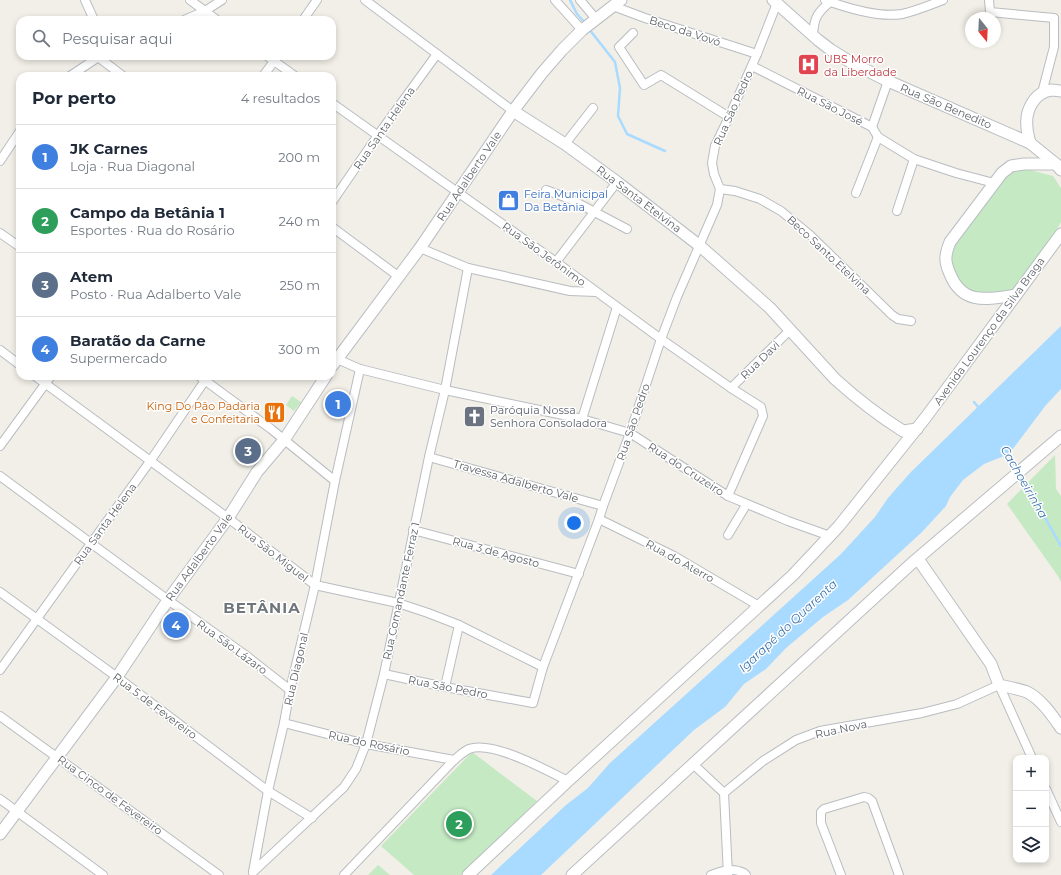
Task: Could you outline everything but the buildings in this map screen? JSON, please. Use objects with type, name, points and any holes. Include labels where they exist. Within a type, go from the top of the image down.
[{"type":"street","points":[[85,0],[92,16]]},
{"type":"street","points":[[190,0],[212,16]]},
{"type":"street","points":[[193,16],[205,11],[222,0]]},
{"type":"street","points":[[306,16],[317,0]]},
{"type":"street","name":"Rua Santa Etelvina","points":[[365,0],[514,111],[565,144],[617,182],[700,246],[770,308],[789,331],[835,379],[892,424],[903,431],[917,429]]},
{"type":"street","points":[[555,0],[588,25]]},
{"type":"street","points":[[580,0],[588,25]]},
{"type":"street","points":[[812,35],[816,16],[828,1],[883,15],[901,14],[943,0]]},
{"type":"street","points":[[989,0],[990,12],[1054,18],[1054,47],[1042,93]]},
{"type":"street","name":"Rua São Benedito","points":[[775,2],[812,35],[831,50],[852,63],[888,81],[1030,143],[1059,167]]},
{"type":"street","name":"Rua São Pedro","points":[[384,674],[445,688],[533,703],[543,667],[600,519],[603,506],[630,433],[661,339],[677,297],[717,205],[720,190],[714,174],[712,163],[715,146],[730,117],[758,54],[775,2]]},
{"type":"street","name":"Rua Adalberto Vale","points":[[336,357],[420,248],[514,111],[542,73],[562,50],[588,25],[617,3]]},
{"type":"street","name":"Beco da Vovó","points":[[617,3],[645,18],[758,54]]},
{"type":"street","points":[[634,33],[619,47],[644,85],[661,75],[730,117]]},
{"type":"street","name":"Rua Santa Helena","points":[[336,196],[437,54]]},
{"type":"street","points":[[76,72],[93,60]]},
{"type":"street","points":[[104,60],[118,72]]},
{"type":"street","points":[[265,72],[272,60]]},
{"type":"street","points":[[275,60],[290,72]]},
{"type":"street","name":"Rua São José","points":[[752,66],[872,127],[878,137],[914,159],[956,173],[994,183]]},
{"type":"street","points":[[872,127],[888,81]]},
{"type":"street","points":[[1030,143],[1026,126],[1028,110],[1034,100],[1042,93],[1052,90],[1061,91]]},
{"type":"street","name":"Rua São Jerônimo","points":[[336,106],[459,192],[730,388],[761,407],[763,416],[728,496]]},
{"type":"street","points":[[565,144],[593,108]]},
{"type":"street","points":[[0,160],[16,137]]},
{"type":"street","points":[[856,193],[878,137]]},
{"type":"street","points":[[897,211],[914,159]]},
{"type":"street","points":[[1016,295],[992,299],[976,298],[962,293],[954,284],[946,267],[945,254],[950,242],[994,183],[1002,173],[1011,166],[1030,163],[1059,167]]},
{"type":"street","points":[[556,262],[617,182]]},
{"type":"street","points":[[546,190],[595,211],[627,229]]},
{"type":"street","name":"Beco Santo Etelvina","points":[[720,190],[735,192],[760,199],[781,211],[810,235],[892,315],[898,319],[911,321]]},
{"type":"street","points":[[336,231],[398,276]]},
{"type":"street","points":[[0,233],[16,244]]},
{"type":"street","name":"Avenida Lourenço da Silva Braga","points":[[468,875],[568,781],[793,575],[830,536],[917,429],[1061,234]]},
{"type":"street","points":[[420,248],[468,268],[570,291],[596,292]]},
{"type":"street","name":"Rua Comandante Ferraz 1","points":[[252,873],[344,787],[356,769],[366,744],[384,674],[429,457],[445,390],[468,268]]},
{"type":"street","points":[[582,419],[616,307]]},
{"type":"street","name":"Rua Davi","points":[[730,388],[789,331]]},
{"type":"street","points":[[0,350],[16,362]]},
{"type":"street","name":"Rua do Cruzeiro","points":[[336,361],[360,369],[445,390],[582,419],[630,433],[728,496],[746,505],[830,536]]},
{"type":"street","name":"Rua Diagonal","points":[[252,873],[268,791],[315,585],[335,481],[360,369]]},
{"type":"street","name":"Rua São Miguel","points":[[40,380],[151,460],[315,585],[398,603],[459,625],[543,667]]},
{"type":"street","points":[[0,446],[48,380]]},
{"type":"street","name":"Rua Santa Helena","points":[[0,670],[151,460],[203,380]]},
{"type":"street","points":[[207,380],[335,481]]},
{"type":"street","name":"Rua Adalberto Vale","points":[[0,834],[117,677],[168,600],[228,518],[257,472],[284,440],[323,380]]},
{"type":"street","points":[[572,875],[918,559],[1061,436]]},
{"type":"street","name":"Travessa Adalberto Vale","points":[[429,457],[603,506]]},
{"type":"street","name":"Rua São Lázaro","points":[[0,476],[244,654],[290,690]]},
{"type":"street","points":[[728,535],[746,505]]},
{"type":"street","name":"Rua do Aterro","points":[[600,519],[674,556],[759,606]]},
{"type":"street","name":"Rua 3 de Agosto","points":[[414,530],[579,574]]},
{"type":"street","points":[[918,559],[991,664],[1031,755]]},
{"type":"street","name":"Rua 5 de Fevereiro","points":[[0,592],[117,677],[268,791],[312,818]]},
{"type":"street","points":[[445,688],[459,625]]},
{"type":"street","points":[[999,685],[1027,692],[1042,704],[1061,728]]},
{"type":"street","name":"Rua Nova","points":[[724,793],[763,761],[796,740],[820,732],[922,713],[957,704],[999,685]]},
{"type":"street","name":"Rua Cinco de Fevereiro","points":[[0,716],[219,875]]},
{"type":"street","name":"Rua do Rosário","points":[[284,723],[366,744],[454,760]]},
{"type":"street","points":[[344,875],[454,760],[468,749],[479,747],[497,749],[530,762],[568,781]]},
{"type":"street","points":[[693,764],[724,793],[728,872]]},
{"type":"street","points":[[1047,791],[1061,822]]},
{"type":"street","points":[[841,875],[821,823],[821,812],[824,809],[864,797],[872,801],[899,875]]},
{"type":"street","points":[[0,799],[103,875]]},
{"type":"street","points":[[711,875],[740,871],[746,875]]},
{"type":"green space","points":[[1022,168],[1053,176],[1061,188],[1061,222],[1021,287],[1006,292],[983,295],[961,288],[951,273],[950,250],[1007,171]]},
{"type":"green space","points":[[292,396],[301,402],[294,411],[286,405]]},
{"type":"green space","points":[[1055,455],[1056,489],[1061,496],[1061,582],[1007,504]]},
{"type":"green space","points":[[472,752],[537,801],[463,875],[414,875],[381,846]]},
{"type":"green space","points":[[378,865],[390,875],[368,875]]},
{"type":"water","name":"Igarapé do Quarenta","points":[[1061,326],[1061,389],[1046,405],[1009,454],[984,464],[963,480],[950,497],[946,506],[922,532],[848,600],[823,617],[786,648],[766,669],[744,684],[725,707],[694,730],[541,875],[491,875],[566,805],[588,788],[610,763],[841,554],[875,517],[888,498],[910,473]]},
{"type":"waterway","points":[[570,0],[577,14],[585,23]]},
{"type":"waterway","points":[[589,29],[615,62],[620,88],[618,116],[627,134],[665,151]]},
{"type":"waterway","points":[[974,402],[979,408]]},
{"type":"waterway","name":"Cachoeirinha","points":[[1008,452],[1017,469]]},
{"type":"waterway","name":"Cachoeirinha","points":[[1021,475],[1061,546]]},
{"type":"place","name":"UBS Morro da Liberdade","points":[[808,65]]},
{"type":"place","name":"Feira Municipal Da Betânia","points":[[509,200]]},
{"type":"place","name":"JK Carnes","points":[[338,404]]},
{"type":"place","name":"King Do Pão Padaria e Confeitaria","points":[[275,412]]},
{"type":"place","name":"Paróquia Nossa Senhora Consoladora","points":[[474,416]]},
{"type":"place","name":"Atem","points":[[248,451]]},
{"type":"place","name":"Baratão da Carne","points":[[176,625]]},
{"type":"place","name":"Campo da Betânia 1","points":[[459,824]]},
{"type":"district","name":"BETÂNIA","points":[[262,608]]}]
